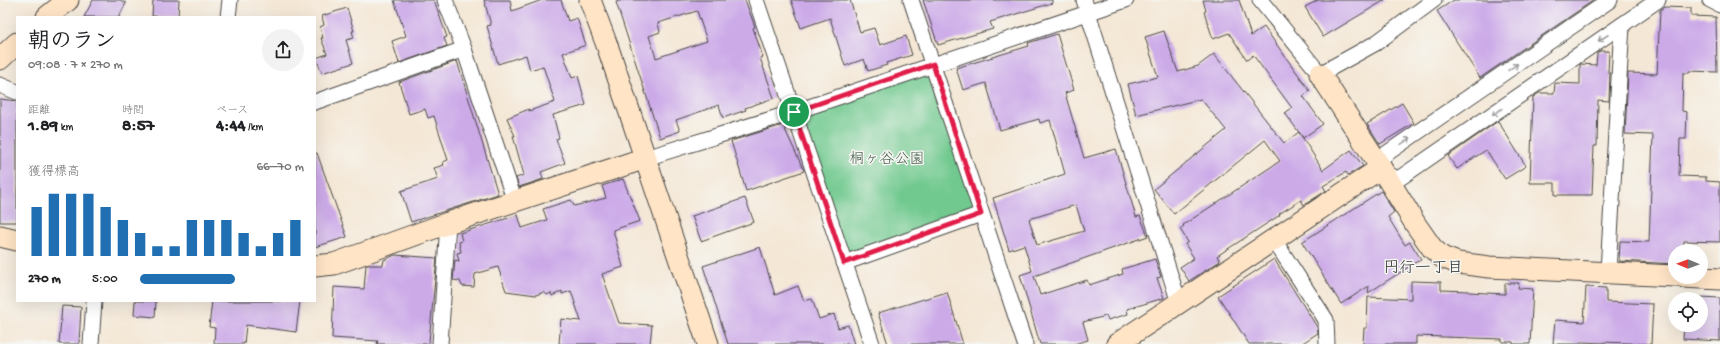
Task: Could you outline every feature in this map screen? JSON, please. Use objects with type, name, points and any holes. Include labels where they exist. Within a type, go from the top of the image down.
[{"type":"street","points":[[48,16],[68,0]]},
{"type":"street","points":[[228,16],[230,0]]},
{"type":"street","points":[[445,0],[464,49],[515,202]]},
{"type":"street","points":[[590,0],[646,158],[708,344]]},
{"type":"street","points":[[756,0],[872,344]]},
{"type":"street","points":[[910,0],[933,64],[981,214],[1025,344]]},
{"type":"street","points":[[316,266],[334,264],[448,223],[646,158],[794,112],[933,64],[1086,6],[1126,0]]},
{"type":"street","points":[[1260,0],[1320,74],[1416,225],[1432,248],[1442,257],[1458,263],[1489,267],[1668,276]]},
{"type":"street","points":[[1320,74],[1376,43],[1434,0]]},
{"type":"street","points":[[1117,344],[1381,168],[1383,156],[1610,0]]},
{"type":"street","points":[[1381,168],[1397,180],[1658,0]]},
{"type":"street","points":[[1710,0],[1720,5]]},
{"type":"street","points":[[1086,6],[1179,303]]},
{"type":"street","points":[[1608,272],[1622,25]]},
{"type":"street","points":[[0,59],[16,44]]},
{"type":"street","points":[[316,102],[464,49]]},
{"type":"street","points":[[0,85],[16,92]]},
{"type":"street","points":[[844,263],[981,214]]},
{"type":"street","points":[[440,344],[448,223]]},
{"type":"street","points":[[0,236],[16,240]]},
{"type":"street","points":[[1274,240],[1326,320],[1327,344]]},
{"type":"street","points":[[1708,278],[1720,279]]},
{"type":"street","points":[[91,344],[94,302]]},
{"type":"green space","name":"桐ヶ谷公園","points":[[933,64],[981,214],[844,263],[794,112]]},
{"type":"building","points":[[93,0],[120,0],[126,3],[120,16],[85,16]]},
{"type":"building","points":[[153,0],[179,0],[178,16],[152,16]]},
{"type":"building","points":[[394,0],[434,0],[447,37],[444,38],[447,46],[399,63],[392,41],[406,36]]},
{"type":"building","points":[[484,0],[510,0],[512,11],[542,0],[561,0],[568,21],[577,18],[586,45],[563,53],[572,78],[578,76],[586,105],[553,115],[559,138],[556,139],[565,163],[541,172],[543,179],[519,187],[516,178],[524,175],[513,136],[515,136],[507,118],[529,109],[529,111],[555,102],[543,66],[530,70],[526,55],[498,64],[487,26],[491,25]]},
{"type":"building","points":[[623,0],[745,0],[755,27],[753,28],[763,57],[760,58],[774,98],[745,108],[746,110],[723,118],[719,105],[676,120],[680,131],[660,138],[616,2]],"holes":[[[697,11],[707,41],[656,58],[649,36],[660,32],[658,23]]]},
{"type":"building","points":[[791,0],[850,0],[860,32],[874,28],[880,45],[906,36],[912,55],[886,63],[887,65],[868,71],[864,59],[845,66],[830,18],[801,28]]},
{"type":"building","points":[[923,0],[1052,0],[1052,3],[990,22],[993,29],[938,45]]},
{"type":"building","points":[[1203,0],[1239,0],[1251,36],[1264,27],[1310,91],[1303,96],[1323,124],[1303,138],[1285,113],[1292,108],[1253,55],[1247,60],[1229,33],[1213,39],[1204,12],[1206,11]]},
{"type":"building","points":[[1318,0],[1385,0],[1323,37],[1305,7]]},
{"type":"building","points":[[1454,0],[1594,0],[1480,78],[1437,11]]},
{"type":"building","points":[[1664,7],[1691,8],[1691,16],[1716,17],[1717,72],[1689,71],[1689,73],[1683,73],[1682,111],[1687,112],[1686,139],[1680,139],[1679,176],[1706,177],[1706,181],[1720,182],[1720,242],[1684,241],[1684,244],[1668,244],[1668,264],[1619,261],[1620,241],[1649,242],[1653,135],[1625,134],[1628,73],[1657,74],[1660,10]]},
{"type":"building","points":[[347,8],[354,31],[352,31],[354,38],[346,40],[353,63],[322,73],[316,58],[327,54],[321,38],[323,38],[320,27],[324,25],[322,16]]},
{"type":"building","points":[[1164,31],[1178,72],[1198,66],[1214,54],[1284,143],[1299,132],[1323,170],[1351,150],[1363,166],[1348,175],[1346,172],[1323,186],[1326,191],[1304,205],[1301,200],[1279,214],[1280,215],[1217,256],[1220,261],[1189,281],[1180,267],[1194,258],[1185,244],[1188,242],[1180,229],[1184,226],[1183,225],[1280,161],[1265,140],[1174,214],[1154,189],[1226,130],[1201,99],[1136,115],[1128,84],[1158,77],[1145,37]]},
{"type":"building","points":[[1057,34],[1074,90],[1065,93],[1084,158],[1116,149],[1136,217],[1140,216],[1148,236],[1034,276],[1040,295],[1087,280],[1089,285],[1123,274],[1122,269],[1155,259],[1161,277],[1157,278],[1164,298],[1127,309],[1128,314],[1108,320],[1106,316],[1083,322],[1088,340],[1074,344],[1040,344],[1020,275],[1032,271],[1024,245],[1009,250],[993,198],[1065,174],[1050,120],[1040,123],[1039,119],[1000,130],[986,83],[963,90],[956,68],[1029,46],[1028,43]],"holes":[[[1076,205],[1084,231],[1037,245],[1029,219]]]},
{"type":"building","points":[[1600,51],[1609,51],[1609,101],[1598,100],[1597,146],[1594,146],[1592,195],[1555,195],[1555,183],[1530,183],[1533,97],[1539,93],[1554,93],[1555,83],[1580,84],[1580,64],[1596,65],[1597,53]]},
{"type":"building","points":[[457,61],[498,194],[411,222],[401,191],[438,179],[434,168],[444,165],[443,162],[448,160],[434,116],[428,118],[425,109],[409,114],[399,82]]},
{"type":"building","points":[[0,99],[16,101],[16,222],[0,222]]},
{"type":"building","points":[[1402,103],[1414,123],[1380,144],[1367,124]]},
{"type":"building","points":[[1498,121],[1526,166],[1505,179],[1486,150],[1457,169],[1448,156]]},
{"type":"building","points":[[783,125],[804,171],[746,191],[731,141]]},
{"type":"building","points":[[316,153],[317,153],[347,237],[316,247]]},
{"type":"building","points":[[623,179],[640,221],[613,230],[623,267],[602,274],[619,323],[652,325],[650,344],[559,344],[561,319],[581,321],[571,291],[562,294],[562,291],[552,296],[551,293],[547,295],[544,292],[536,295],[506,291],[498,267],[475,274],[474,287],[462,286],[460,281],[453,280],[455,260],[459,261],[457,253],[461,252],[459,242],[462,241],[460,233],[518,215],[522,228],[547,220],[543,209],[571,200],[574,206],[606,198],[602,186]]},
{"type":"building","points":[[1381,191],[1394,212],[1388,217],[1405,245],[1410,242],[1421,259],[1368,293],[1369,286],[1341,304],[1302,242]]},
{"type":"building","points":[[745,198],[754,222],[701,241],[692,216]]},
{"type":"building","points":[[760,247],[775,295],[798,286],[804,301],[812,299],[819,319],[834,314],[838,328],[848,325],[854,344],[728,344],[703,266]]},
{"type":"building","points":[[395,255],[437,258],[428,344],[377,344],[378,341],[332,338],[334,287],[364,289],[366,265],[383,265],[384,260]]},
{"type":"building","points":[[1274,259],[1317,327],[1318,333],[1301,344],[1249,344],[1218,296]]},
{"type":"building","points":[[1411,281],[1441,282],[1441,290],[1469,292],[1505,294],[1505,283],[1519,283],[1518,288],[1533,289],[1530,344],[1513,344],[1513,342],[1502,342],[1502,339],[1416,336],[1416,344],[1363,344],[1364,328],[1367,328],[1368,297],[1411,299]]},
{"type":"building","points":[[1586,287],[1606,288],[1606,302],[1653,304],[1651,344],[1580,342],[1580,344],[1553,344],[1555,320],[1584,322]]},
{"type":"building","points":[[947,292],[963,344],[888,344],[878,313]]},
{"type":"building","points":[[1708,297],[1720,298],[1720,341],[1683,339],[1684,332],[1708,332]]},
{"type":"building","points":[[135,302],[156,302],[155,317],[134,315]]},
{"type":"building","points":[[212,302],[300,302],[296,332],[246,325],[244,344],[214,344],[215,328],[209,327]]},
{"type":"building","points":[[62,306],[81,307],[79,344],[59,344]]},
{"type":"district","name":"円行一丁目","points":[[1423,269]]},
{"type":"route","points":[[933,64],[981,214],[844,263],[794,112],[933,64]]}]
